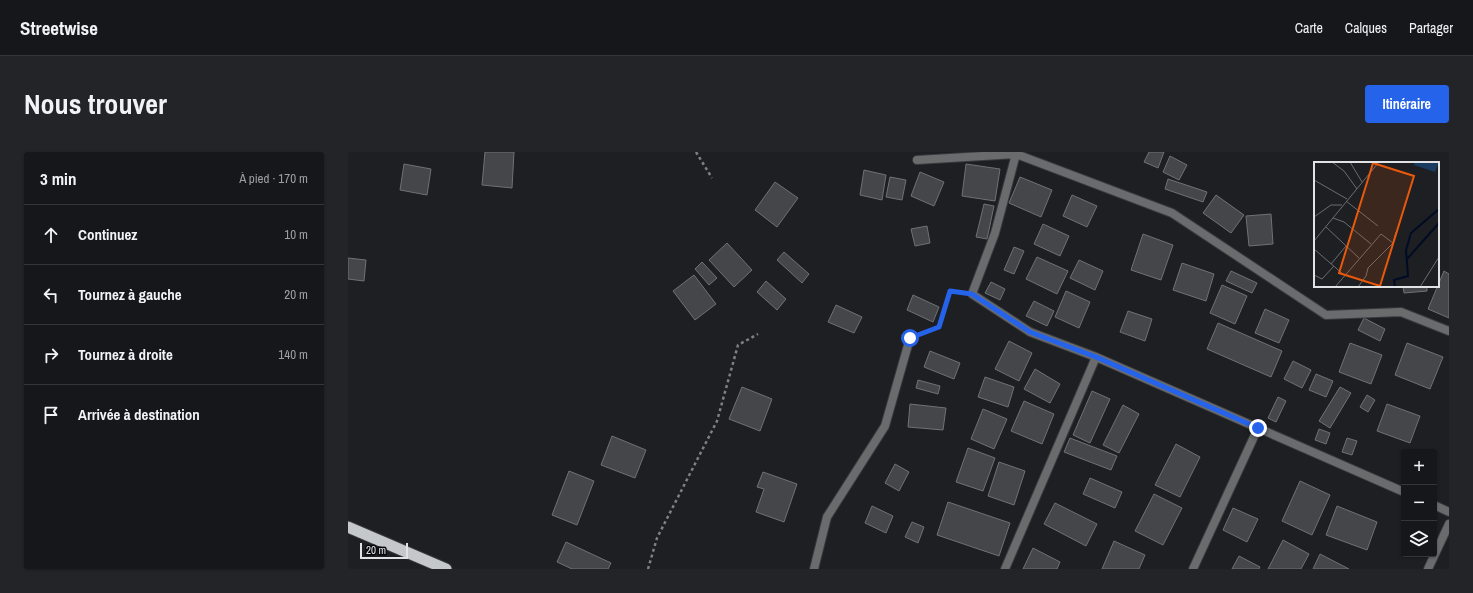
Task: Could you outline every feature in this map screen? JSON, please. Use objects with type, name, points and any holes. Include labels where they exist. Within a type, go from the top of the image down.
[{"type":"highway","points":[[348,527],[446,569]]},
{"type":"street","points":[[1016,154],[995,233],[972,294],[1030,332],[1096,357],[1401,491]]},
{"type":"street","points":[[917,160],[1016,154],[1172,213],[1326,315],[1401,312],[1449,331]]},
{"type":"street","points":[[814,569],[827,517],[885,426],[910,338]]},
{"type":"street","points":[[1005,569],[1096,357]]},
{"type":"street","points":[[1193,569],[1258,428]]},
{"type":"street","points":[[1437,506],[1449,512]]},
{"type":"street","points":[[1428,569],[1449,524]]},
{"type":"path","points":[[696,152],[712,178]]},
{"type":"path","points":[[910,338],[939,327],[950,291],[972,294]]},
{"type":"path","points":[[648,569],[657,538],[717,422],[738,345],[758,334]]},
{"type":"building","points":[[485,152],[514,152],[512,188],[482,185]]},
{"type":"building","points":[[1149,152],[1164,152],[1158,168],[1144,162]]},
{"type":"building","points":[[1170,156],[1187,165],[1179,180],[1163,172]]},
{"type":"building","points":[[404,164],[431,169],[427,195],[400,190]]},
{"type":"building","points":[[966,164],[1000,169],[995,201],[962,196]]},
{"type":"building","points":[[864,170],[886,175],[882,200],[860,195]]},
{"type":"building","points":[[920,172],[944,182],[934,206],[911,196]]},
{"type":"building","points":[[890,177],[906,180],[902,200],[886,197]]},
{"type":"building","points":[[1020,177],[1052,190],[1041,217],[1009,203]]},
{"type":"building","points":[[1168,179],[1207,192],[1203,202],[1165,189]]},
{"type":"building","points":[[775,182],[798,198],[777,227],[755,210]]},
{"type":"building","points":[[1072,195],[1097,206],[1087,227],[1063,216]]},
{"type":"building","points":[[1216,195],[1244,215],[1231,233],[1203,213]]},
{"type":"building","points":[[984,204],[994,206],[987,239],[976,237]]},
{"type":"building","points":[[1271,214],[1273,244],[1249,246],[1246,216]]},
{"type":"building","points":[[1043,224],[1069,236],[1060,256],[1034,244]]},
{"type":"building","points":[[927,226],[930,243],[915,246],[911,229]]},
{"type":"building","points":[[1143,234],[1173,245],[1161,280],[1131,270]]},
{"type":"building","points":[[727,243],[752,270],[734,287],[709,260]]},
{"type":"building","points":[[1014,247],[1024,251],[1014,274],[1004,270]]},
{"type":"building","points":[[784,252],[809,274],[802,283],[777,260]]},
{"type":"building","points":[[1037,257],[1068,271],[1057,294],[1026,279]]},
{"type":"building","points":[[348,258],[366,260],[364,281],[348,279]]},
{"type":"building","points":[[1079,260],[1103,271],[1095,290],[1070,278]]},
{"type":"building","points":[[702,262],[717,278],[709,285],[695,269]]},
{"type":"building","points":[[1182,263],[1214,274],[1206,301],[1173,290]]},
{"type":"building","points":[[1231,271],[1257,283],[1252,293],[1226,281]]},
{"type":"building","points":[[1444,271],[1449,274],[1449,318],[1428,309],[1437,287],[1439,287],[1439,283]]},
{"type":"building","points":[[694,275],[716,304],[695,320],[673,291]]},
{"type":"building","points":[[766,281],[786,299],[777,310],[757,292]]},
{"type":"building","points":[[991,282],[1005,289],[1000,300],[985,293]]},
{"type":"building","points":[[1222,285],[1247,296],[1235,324],[1210,313]]},
{"type":"building","points":[[1403,287],[1427,287],[1427,291],[1404,293]]},
{"type":"building","points":[[1066,291],[1090,302],[1079,328],[1055,317]]},
{"type":"building","points":[[913,295],[939,307],[933,322],[907,310]]},
{"type":"building","points":[[1034,301],[1054,311],[1047,326],[1026,316]]},
{"type":"building","points":[[836,305],[862,317],[854,333],[828,322]]},
{"type":"building","points":[[1265,309],[1289,320],[1279,343],[1255,333]]},
{"type":"building","points":[[1128,311],[1152,319],[1145,341],[1120,332]]},
{"type":"building","points":[[1364,318],[1385,329],[1380,341],[1358,330]]},
{"type":"building","points":[[1218,323],[1282,351],[1271,377],[1207,349]]},
{"type":"building","points":[[1009,341],[1032,353],[1019,381],[995,369]]},
{"type":"building","points":[[1350,343],[1382,355],[1371,384],[1339,372]]},
{"type":"building","points":[[1407,343],[1443,357],[1430,389],[1395,375]]},
{"type":"building","points":[[930,351],[960,363],[954,379],[924,367]]},
{"type":"building","points":[[1293,361],[1311,370],[1302,388],[1284,379]]},
{"type":"building","points":[[1035,369],[1060,384],[1050,403],[1024,389]]},
{"type":"building","points":[[1316,374],[1333,381],[1326,397],[1309,390]]},
{"type":"building","points":[[985,377],[1014,387],[1008,407],[978,397]]},
{"type":"building","points":[[918,380],[940,386],[938,394],[916,388]]},
{"type":"building","points":[[742,387],[772,399],[760,431],[729,419]]},
{"type":"building","points":[[1340,387],[1351,393],[1330,428],[1319,421]]},
{"type":"building","points":[[1092,391],[1110,399],[1090,443],[1073,435]]},
{"type":"building","points":[[1367,395],[1375,400],[1368,412],[1360,407]]},
{"type":"building","points":[[1278,397],[1286,401],[1276,422],[1268,418]]},
{"type":"building","points":[[1024,401],[1054,414],[1042,444],[1011,431]]},
{"type":"building","points":[[910,404],[946,408],[943,430],[908,427]]},
{"type":"building","points":[[1387,404],[1420,416],[1410,443],[1377,431]]},
{"type":"building","points":[[1123,405],[1139,414],[1119,453],[1103,445]]},
{"type":"building","points":[[983,409],[1007,419],[994,449],[971,439]]},
{"type":"building","points":[[1319,429],[1330,433],[1326,444],[1315,440]]},
{"type":"building","points":[[612,436],[646,450],[635,478],[601,465]]},
{"type":"building","points":[[1070,438],[1117,456],[1111,470],[1064,452]]},
{"type":"building","points":[[1347,438],[1357,441],[1352,455],[1342,452]]},
{"type":"building","points":[[1176,444],[1200,457],[1180,497],[1155,485]]},
{"type":"building","points":[[968,448],[995,458],[983,491],[956,482]]},
{"type":"building","points":[[999,462],[1025,471],[1014,505],[988,496]]},
{"type":"building","points":[[895,464],[909,472],[899,491],[885,483]]},
{"type":"building","points":[[569,471],[594,481],[577,525],[552,515]]},
{"type":"building","points":[[763,472],[797,484],[784,522],[756,512],[764,489],[757,487]]},
{"type":"building","points":[[1090,478],[1122,492],[1115,508],[1083,494]]},
{"type":"building","points":[[1300,481],[1330,495],[1312,535],[1282,521]]},
{"type":"building","points":[[1154,494],[1182,508],[1163,545],[1135,531]]},
{"type":"building","points":[[948,502],[1010,523],[999,556],[937,535]]},
{"type":"building","points":[[1055,503],[1097,524],[1086,546],[1044,524]]},
{"type":"building","points":[[872,506],[893,516],[886,533],[865,523]]},
{"type":"building","points":[[1337,506],[1377,522],[1367,550],[1326,535]]},
{"type":"building","points":[[1233,508],[1258,519],[1247,542],[1223,530]]},
{"type":"building","points":[[912,522],[924,527],[918,543],[905,537]]},
{"type":"building","points":[[1283,540],[1309,554],[1301,569],[1268,569]]},
{"type":"building","points":[[1114,541],[1145,555],[1139,569],[1102,569]]},
{"type":"building","points":[[566,542],[611,563],[608,569],[572,569],[557,562]]},
{"type":"building","points":[[1033,548],[1060,562],[1057,569],[1023,569]]},
{"type":"building","points":[[1320,554],[1349,569],[1313,569]]},
{"type":"building","points":[[1239,556],[1260,567],[1259,569],[1232,569]]},
{"type":"route","points":[[910,338],[939,327],[950,291],[972,294],[1030,332],[1096,357],[1258,428]]}]
